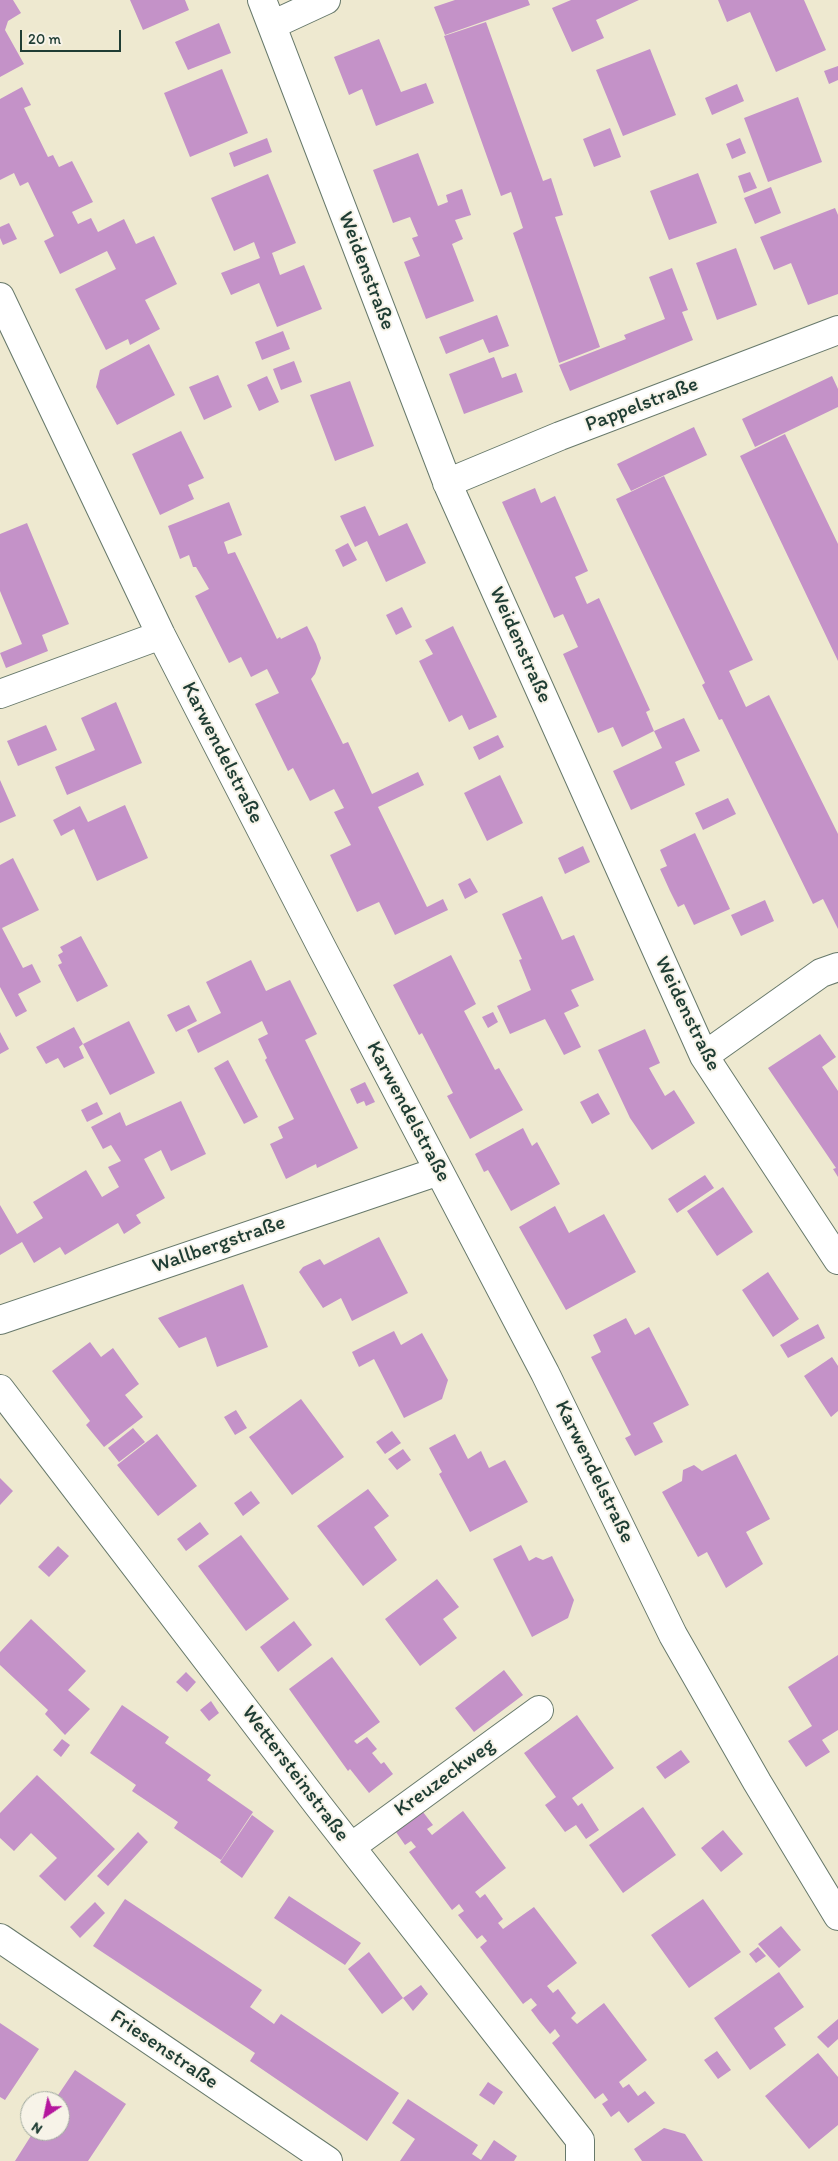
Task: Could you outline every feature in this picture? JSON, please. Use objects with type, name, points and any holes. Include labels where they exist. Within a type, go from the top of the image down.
[{"type":"street","name":"Weidenstraße","points":[[262,0],[447,483],[704,1056],[838,1260]]},
{"type":"street","points":[[272,25],[326,0]]},
{"type":"street","name":"Karwendelstraße","points":[[0,297],[161,635],[545,1373],[674,1635],[756,1782],[838,1916]]},
{"type":"street","name":"Pappelstraße","points":[[447,483],[560,436],[838,330]]},
{"type":"street","points":[[0,694],[161,635]]},
{"type":"street","points":[[704,1056],[821,973],[838,967]]},
{"type":"street","name":"Wallbergstraße","points":[[0,1320],[439,1171]]},
{"type":"street","name":"Wettersteinstraße","points":[[0,1389],[351,1847],[580,2140],[580,2161]]},
{"type":"street","name":"Kreuzeckweg","points":[[351,1847],[539,1710]]},
{"type":"street","name":"Friesenstraße","points":[[0,1938],[328,2161]]},
{"type":"building","points":[[0,0],[13,0],[21,13],[8,21],[5,30],[24,64],[0,77]]},
{"type":"building","points":[[130,0],[185,0],[189,10],[143,30]]},
{"type":"building","points":[[455,0],[528,0],[530,5],[445,35],[434,7]]},
{"type":"building","points":[[571,0],[639,0],[596,20],[604,38],[572,52],[552,8]]},
{"type":"building","points":[[718,0],[804,0],[826,50],[776,72],[750,12],[727,22]]},
{"type":"building","points":[[486,22],[543,181],[551,178],[563,215],[555,217],[600,347],[559,363],[513,233],[523,228],[511,192],[501,196],[444,36]]},
{"type":"building","points":[[219,23],[231,53],[188,70],[175,42]]},
{"type":"building","points":[[379,39],[401,92],[426,83],[434,103],[376,126],[362,89],[349,95],[334,57]]},
{"type":"building","points":[[650,49],[676,115],[623,136],[596,70]]},
{"type":"building","points":[[838,66],[838,80],[829,84],[824,71]]},
{"type":"building","points":[[222,69],[248,133],[190,157],[164,93]]},
{"type":"building","points":[[737,84],[744,101],[712,115],[705,98]]},
{"type":"building","points":[[22,87],[31,105],[24,108],[48,157],[53,155],[59,167],[72,161],[93,202],[72,212],[78,224],[91,218],[98,232],[124,219],[136,244],[154,236],[177,284],[145,300],[160,329],[130,345],[128,339],[106,350],[75,289],[116,269],[107,251],[60,274],[44,241],[54,236],[28,182],[20,186],[14,173],[0,180],[0,99]]},
{"type":"building","points":[[798,97],[822,162],[768,182],[744,118]]},
{"type":"building","points":[[610,128],[621,157],[594,167],[583,139]]},
{"type":"building","points":[[267,138],[272,152],[234,167],[229,153]]},
{"type":"building","points":[[740,138],[746,153],[732,159],[726,144]]},
{"type":"building","points":[[418,153],[438,206],[448,202],[446,195],[462,189],[471,215],[455,220],[463,239],[452,244],[474,301],[426,319],[404,262],[420,256],[412,238],[418,236],[410,217],[393,223],[373,170]]},
{"type":"building","points":[[750,172],[757,188],[744,193],[738,176]]},
{"type":"building","points":[[698,173],[717,223],[669,240],[650,191]]},
{"type":"building","points":[[268,174],[296,243],[272,253],[280,275],[304,265],[322,309],[277,327],[259,283],[231,295],[221,273],[260,258],[254,242],[234,251],[211,198]]},
{"type":"building","points":[[771,187],[781,213],[755,224],[744,198]]},
{"type":"building","points":[[835,208],[838,215],[838,294],[808,305],[791,263],[774,270],[760,237]]},
{"type":"building","points":[[9,223],[17,239],[3,245],[0,238],[0,227]]},
{"type":"building","points":[[736,248],[757,305],[717,320],[696,263]]},
{"type":"building","points":[[672,268],[688,310],[682,312],[693,340],[570,391],[559,365],[626,339],[624,335],[665,319],[649,277]]},
{"type":"building","points":[[497,315],[509,346],[489,353],[483,339],[446,354],[439,337]]},
{"type":"building","points":[[283,331],[290,349],[262,360],[255,342]]},
{"type":"building","points":[[149,344],[175,395],[117,425],[96,387],[100,370]]},
{"type":"building","points":[[494,357],[502,378],[516,373],[523,392],[464,414],[449,374]]},
{"type":"building","points":[[294,361],[302,382],[281,390],[273,369]]},
{"type":"building","points":[[218,375],[232,407],[204,420],[189,387]]},
{"type":"building","points":[[267,376],[279,402],[259,411],[247,385]]},
{"type":"building","points":[[832,376],[838,389],[838,407],[755,447],[742,419]]},
{"type":"building","points":[[350,381],[374,446],[335,461],[310,395]]},
{"type":"building","points":[[694,427],[707,455],[631,491],[617,464]]},
{"type":"building","points":[[181,431],[204,478],[188,485],[194,499],[160,515],[132,454]]},
{"type":"building","points":[[785,434],[838,544],[838,661],[740,456]]},
{"type":"building","points":[[664,476],[753,660],[729,671],[746,707],[769,695],[838,834],[838,929],[823,899],[813,904],[722,719],[719,720],[702,685],[705,683],[616,499]]},
{"type":"building","points":[[535,488],[541,503],[555,496],[588,571],[575,577],[587,604],[599,598],[650,710],[646,712],[654,731],[622,747],[613,727],[598,733],[563,654],[578,647],[563,614],[554,618],[502,502]]},
{"type":"building","points":[[229,502],[242,535],[224,542],[228,554],[235,552],[277,639],[280,637],[281,639],[307,626],[321,658],[311,679],[343,744],[348,742],[372,794],[418,772],[424,785],[378,807],[427,907],[443,899],[448,910],[395,935],[379,902],[357,912],[330,855],[351,845],[334,812],[344,808],[334,789],[310,801],[293,768],[288,771],[255,704],[279,693],[267,669],[251,677],[241,657],[229,663],[195,596],[209,589],[196,567],[193,567],[189,555],[180,559],[168,526]]},
{"type":"building","points":[[365,506],[379,536],[407,523],[426,563],[386,582],[367,541],[355,547],[340,516]]},
{"type":"building","points":[[27,523],[69,624],[42,635],[48,651],[6,668],[0,653],[22,644],[0,591],[0,534]]},
{"type":"building","points":[[348,543],[357,560],[343,567],[335,550]]},
{"type":"building","points":[[402,607],[412,627],[396,635],[386,615]]},
{"type":"building","points":[[453,626],[497,717],[469,730],[462,715],[449,722],[419,661],[433,654],[425,640]]},
{"type":"building","points":[[116,702],[142,763],[67,795],[55,767],[95,750],[81,718]]},
{"type":"building","points":[[684,718],[700,751],[675,762],[685,785],[631,810],[613,771],[662,748],[654,731]]},
{"type":"building","points":[[46,725],[57,750],[18,766],[7,741]]},
{"type":"building","points":[[498,735],[504,747],[479,760],[473,747]]},
{"type":"building","points":[[500,775],[523,823],[487,841],[464,793]]},
{"type":"building","points":[[0,780],[16,816],[0,823]]},
{"type":"building","points":[[728,798],[736,814],[703,830],[695,813]]},
{"type":"building","points":[[125,805],[148,858],[97,881],[74,829],[61,836],[53,820],[80,806],[88,822]]},
{"type":"building","points":[[695,833],[730,909],[694,925],[684,904],[678,907],[660,869],[667,866],[660,850]]},
{"type":"building","points":[[583,846],[590,862],[565,874],[558,858]]},
{"type":"building","points":[[13,858],[39,910],[2,928],[23,968],[32,964],[41,982],[18,994],[27,1011],[16,1017],[0,987],[0,865]]},
{"type":"building","points":[[470,878],[478,892],[465,899],[458,884]]},
{"type":"building","points":[[542,896],[562,940],[574,935],[594,980],[571,990],[579,1006],[564,1013],[581,1047],[564,1055],[545,1019],[510,1034],[497,1006],[531,990],[519,960],[522,959],[502,914]]},
{"type":"building","points":[[765,900],[774,921],[741,936],[731,915]]},
{"type":"building","points":[[81,936],[108,986],[77,1002],[58,965],[62,963],[58,955],[63,952],[60,947]]},
{"type":"building","points":[[451,955],[476,1004],[464,1011],[495,1070],[499,1068],[523,1110],[470,1139],[447,1096],[453,1093],[422,1033],[419,1035],[393,985]]},
{"type":"building","points":[[251,960],[266,991],[290,980],[317,1034],[305,1040],[358,1148],[317,1168],[316,1164],[286,1179],[270,1144],[283,1138],[278,1127],[294,1119],[265,1060],[267,1058],[258,1039],[268,1034],[262,1021],[198,1053],[187,1030],[221,1013],[206,982]]},
{"type":"building","points":[[189,1005],[197,1021],[176,1032],[167,1015]]},
{"type":"building","points":[[493,1012],[498,1022],[488,1028],[482,1017]]},
{"type":"building","points":[[129,1021],[155,1073],[110,1095],[83,1044]]},
{"type":"building","points":[[74,1027],[83,1044],[79,1047],[84,1058],[64,1068],[58,1058],[46,1064],[36,1047]]},
{"type":"building","points":[[645,1029],[660,1063],[649,1068],[665,1096],[674,1090],[695,1123],[652,1150],[630,1118],[598,1050]]},
{"type":"building","points":[[0,1032],[9,1049],[0,1054]]},
{"type":"building","points":[[820,1034],[836,1057],[822,1067],[838,1091],[838,1177],[833,1169],[836,1168],[768,1068]]},
{"type":"building","points":[[228,1060],[258,1117],[244,1124],[214,1068]]},
{"type":"building","points":[[365,1082],[375,1102],[366,1106],[364,1101],[357,1104],[350,1089]]},
{"type":"building","points":[[598,1093],[610,1114],[592,1124],[580,1102]]},
{"type":"building","points":[[181,1101],[206,1154],[171,1171],[161,1150],[144,1159],[165,1198],[136,1215],[141,1223],[124,1234],[118,1223],[65,1255],[60,1247],[34,1263],[22,1242],[0,1255],[0,1205],[17,1234],[43,1218],[33,1202],[86,1170],[102,1197],[119,1187],[108,1167],[121,1161],[111,1145],[103,1149],[91,1127],[120,1112],[126,1126]]},
{"type":"building","points":[[97,1102],[103,1114],[87,1122],[81,1110]]},
{"type":"building","points":[[523,1128],[532,1146],[537,1142],[560,1184],[511,1211],[488,1170],[484,1172],[475,1154]]},
{"type":"building","points":[[705,1175],[714,1188],[677,1213],[668,1199]]},
{"type":"building","points":[[723,1187],[753,1232],[717,1256],[687,1211]]},
{"type":"building","points":[[555,1206],[569,1233],[604,1214],[636,1272],[566,1310],[519,1227]]},
{"type":"building","points":[[379,1237],[408,1293],[352,1321],[341,1298],[323,1308],[299,1272],[303,1267],[320,1259],[324,1265]]},
{"type":"building","points":[[768,1272],[799,1319],[773,1337],[742,1290]]},
{"type":"building","points":[[243,1284],[268,1347],[217,1367],[206,1337],[179,1348],[158,1318]]},
{"type":"building","points":[[626,1318],[635,1335],[649,1327],[689,1405],[653,1423],[663,1442],[635,1456],[625,1438],[631,1435],[591,1357],[601,1352],[593,1335]]},
{"type":"building","points":[[818,1324],[825,1338],[788,1358],[780,1345]]},
{"type":"building","points":[[394,1331],[401,1345],[422,1333],[448,1380],[442,1399],[404,1418],[374,1359],[359,1367],[352,1352]]},
{"type":"building","points":[[90,1342],[101,1357],[113,1348],[139,1384],[125,1395],[143,1417],[104,1447],[86,1425],[90,1421],[52,1371]]},
{"type":"building","points":[[832,1357],[838,1366],[838,1411],[831,1417],[804,1376]]},
{"type":"building","points":[[301,1399],[344,1457],[292,1495],[249,1437]]},
{"type":"building","points":[[236,1410],[247,1428],[235,1435],[224,1417]]},
{"type":"building","points":[[133,1428],[145,1442],[119,1462],[108,1448]]},
{"type":"building","points":[[392,1431],[401,1443],[385,1454],[376,1442]]},
{"type":"building","points":[[157,1434],[197,1486],[158,1516],[117,1465]]},
{"type":"building","points":[[455,1434],[468,1459],[481,1451],[489,1468],[505,1460],[528,1502],[470,1532],[439,1474],[442,1472],[429,1448]]},
{"type":"building","points":[[403,1449],[411,1460],[397,1470],[388,1459]]},
{"type":"building","points":[[736,1454],[770,1519],[746,1532],[763,1564],[726,1588],[707,1552],[698,1557],[662,1492],[682,1481],[683,1470],[694,1465],[702,1471]]},
{"type":"building","points":[[0,1478],[13,1491],[0,1505]]},
{"type":"building","points":[[368,1489],[389,1516],[374,1527],[397,1560],[363,1586],[317,1526]]},
{"type":"building","points":[[251,1491],[260,1503],[243,1516],[234,1503]]},
{"type":"building","points":[[200,1522],[209,1534],[186,1551],[177,1539]]},
{"type":"building","points":[[241,1535],[289,1599],[246,1631],[198,1566]]},
{"type":"building","points":[[521,1545],[529,1561],[536,1557],[543,1560],[552,1556],[574,1600],[568,1618],[532,1637],[493,1559]]},
{"type":"building","points":[[58,1546],[69,1556],[49,1577],[38,1567]]},
{"type":"building","points":[[437,1579],[459,1607],[443,1619],[457,1638],[420,1666],[385,1619]]},
{"type":"building","points":[[31,1619],[86,1671],[68,1690],[90,1709],[65,1735],[45,1714],[48,1710],[0,1665],[0,1652]]},
{"type":"building","points":[[294,1621],[312,1645],[278,1672],[260,1647]]},
{"type":"building","points":[[838,1655],[838,1730],[822,1740],[830,1752],[806,1767],[788,1741],[812,1726],[788,1687]]},
{"type":"building","points":[[332,1657],[380,1722],[354,1741],[357,1744],[367,1737],[377,1749],[372,1753],[381,1764],[384,1762],[393,1774],[369,1793],[350,1769],[348,1771],[289,1689]]},
{"type":"building","points":[[504,1670],[523,1695],[474,1732],[455,1708]]},
{"type":"building","points":[[186,1672],[196,1682],[187,1692],[176,1682]]},
{"type":"building","points":[[211,1701],[219,1713],[209,1721],[200,1710]]},
{"type":"building","points":[[122,1705],[169,1737],[165,1743],[211,1775],[207,1780],[253,1812],[221,1860],[174,1828],[178,1822],[132,1791],[136,1785],[90,1753]]},
{"type":"building","points":[[577,1715],[614,1768],[572,1798],[578,1806],[582,1803],[599,1830],[586,1839],[576,1825],[565,1832],[545,1805],[556,1797],[524,1753]]},
{"type":"building","points":[[62,1739],[70,1745],[61,1757],[53,1750]]},
{"type":"building","points":[[681,1750],[690,1762],[665,1779],[656,1767]]},
{"type":"building","points":[[37,1775],[115,1849],[65,1901],[39,1876],[57,1858],[31,1833],[14,1851],[0,1838],[0,1813]]},
{"type":"building","points":[[643,1807],[676,1855],[623,1893],[589,1845]]},
{"type":"building","points":[[463,1811],[506,1868],[475,1892],[480,1898],[485,1894],[503,1919],[498,1923],[503,1929],[534,1907],[577,1963],[547,1986],[553,1993],[558,1989],[576,2013],[571,2018],[577,2024],[604,2003],[647,2060],[619,2082],[623,2088],[629,2084],[638,2096],[645,2091],[655,2103],[628,2123],[619,2111],[611,2117],[602,2104],[608,2100],[603,2093],[595,2099],[552,2043],[560,2036],[555,2029],[550,2034],[540,2022],[531,2010],[537,2005],[531,1998],[523,2004],[480,1947],[487,1941],[482,1935],[477,1939],[458,1915],[464,1911],[459,1904],[452,1910],[409,1852],[416,1847],[411,1841],[405,1845],[396,1832],[423,1812],[433,1825],[427,1829],[432,1835]]},
{"type":"building","points":[[252,1815],[274,1831],[242,1878],[220,1862]]},
{"type":"building","points":[[723,1830],[743,1854],[721,1872],[701,1848]]},
{"type":"building","points":[[138,1832],[148,1842],[108,1886],[97,1876]]},
{"type":"building","points":[[289,1896],[361,1943],[345,1965],[274,1918]]},
{"type":"building","points":[[125,1899],[262,1990],[250,2007],[274,2024],[281,2014],[399,2093],[367,2141],[250,2061],[255,2053],[93,1946]]},
{"type":"building","points":[[703,1899],[741,1952],[689,1988],[651,1935]]},
{"type":"building","points":[[95,1902],[105,1913],[80,1938],[70,1927]]},
{"type":"building","points":[[781,1926],[801,1950],[779,1968],[758,1944]]},
{"type":"building","points":[[758,1947],[766,1956],[756,1963],[749,1954]]},
{"type":"building","points":[[369,1952],[403,1998],[382,2014],[348,1969]]},
{"type":"building","points":[[779,1972],[804,2007],[774,2028],[786,2045],[750,2070],[714,2018]]},
{"type":"building","points":[[421,1985],[428,1994],[413,2011],[403,1998]]},
{"type":"building","points":[[838,2019],[838,2039],[828,2048],[817,2037]]},
{"type":"building","points":[[0,2023],[39,2049],[5,2100],[0,2097]]},
{"type":"building","points":[[717,2051],[731,2070],[718,2079],[704,2060]]},
{"type":"building","points":[[818,2053],[838,2077],[838,2125],[809,2149],[765,2096]]},
{"type":"building","points":[[75,2070],[126,2104],[88,2161],[15,2161],[28,2141],[70,2141],[70,2091],[61,2091]]},
{"type":"building","points":[[488,2082],[503,2092],[494,2105],[479,2095]]},
{"type":"building","points":[[408,2099],[478,2145],[472,2154],[481,2160],[494,2140],[517,2156],[514,2161],[400,2161],[415,2139],[392,2123]]},
{"type":"building","points":[[664,2128],[685,2134],[703,2161],[642,2161],[634,2149]]}]
